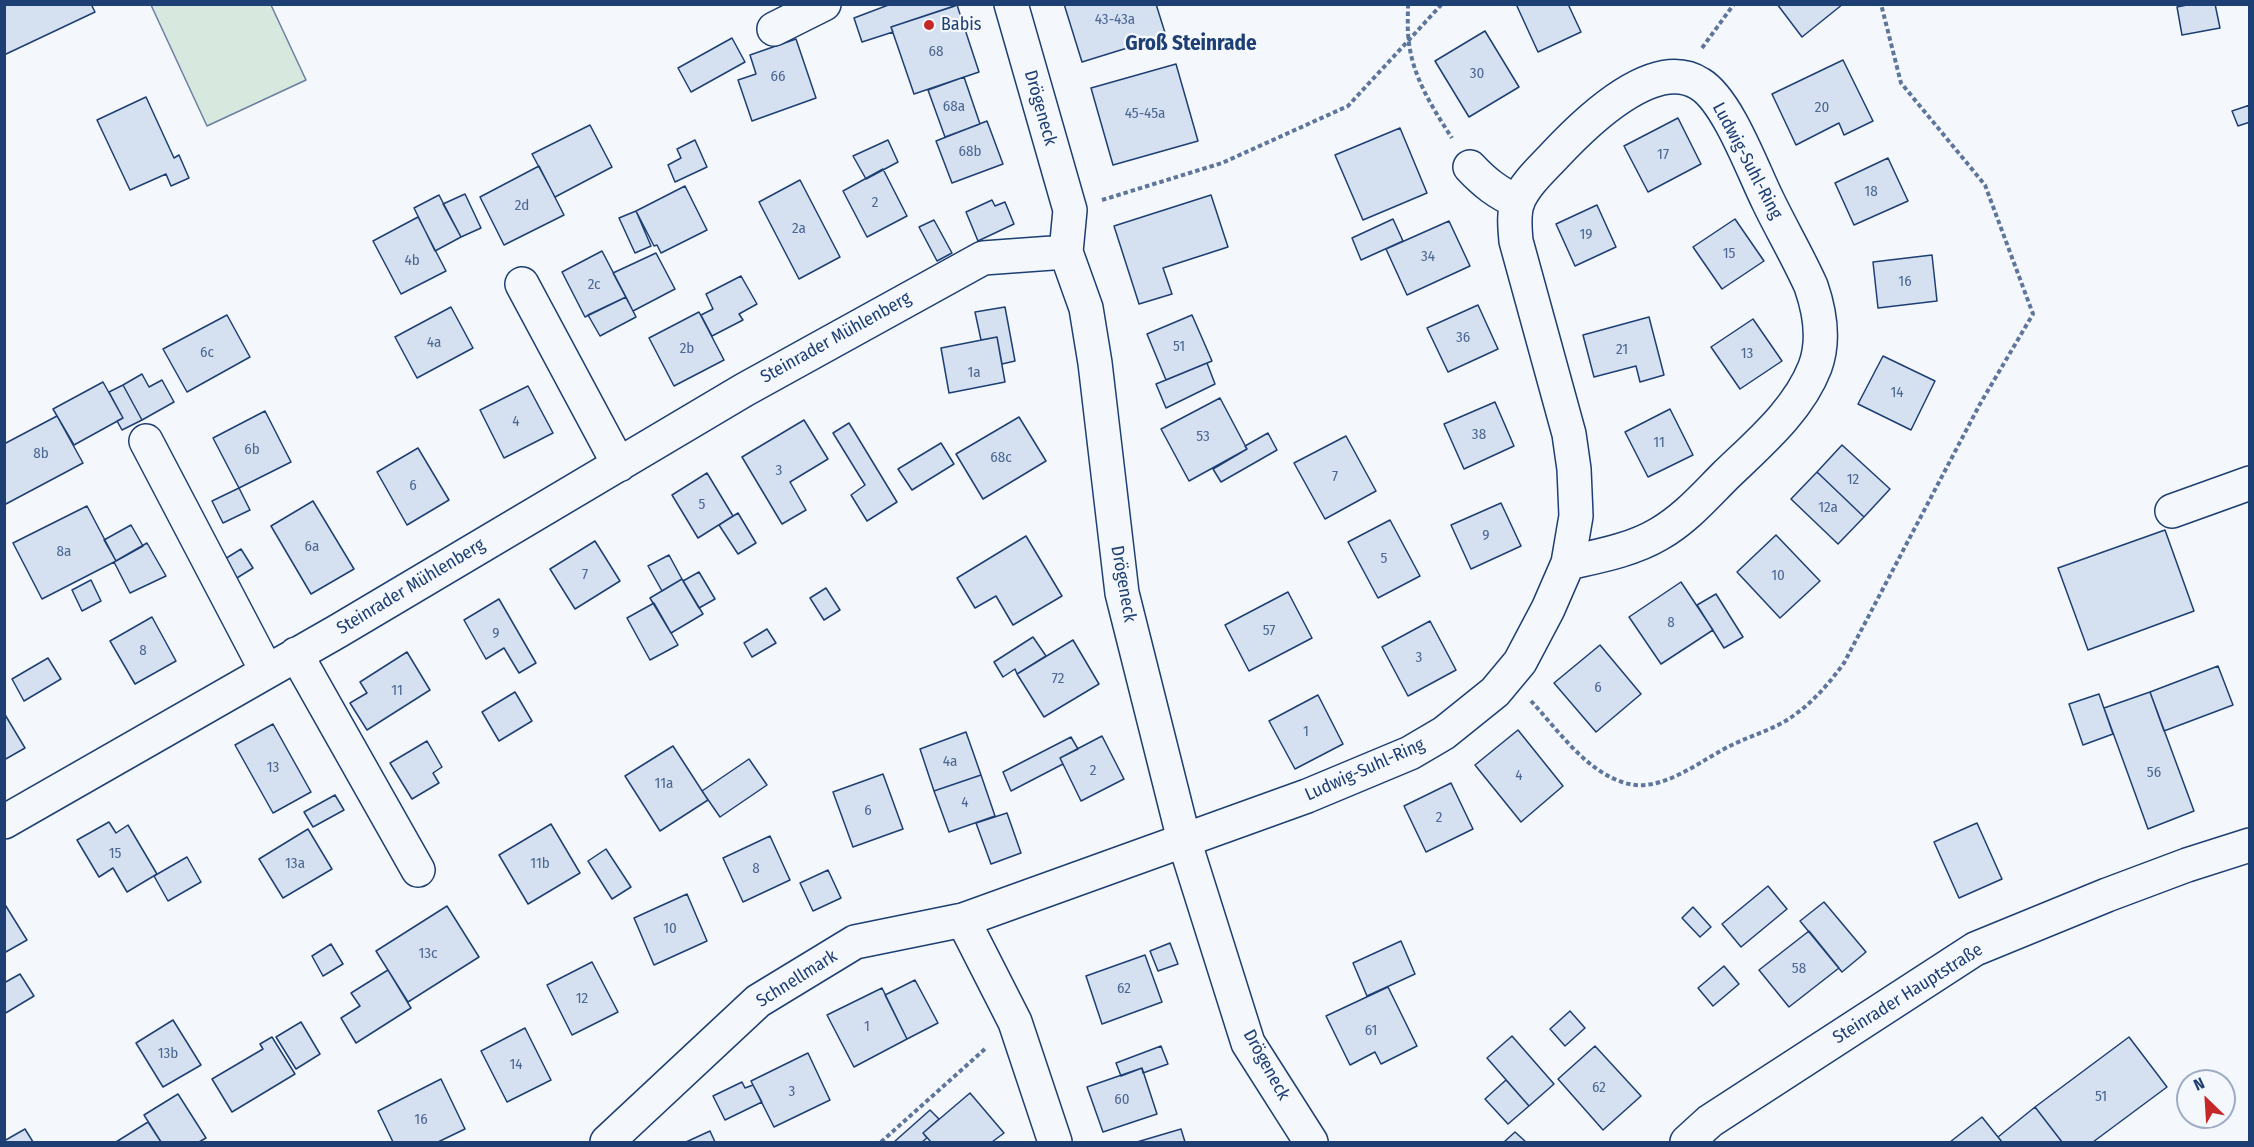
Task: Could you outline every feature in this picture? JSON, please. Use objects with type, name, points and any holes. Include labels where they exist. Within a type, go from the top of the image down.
[{"type":"street","points":[[774,29],[824,4]]},
{"type":"street","name":"Drögeneck","points":[[1011,4],[1070,210],[1066,252],[1086,308],[1090,330],[1122,593],[1184,840],[1248,1043],[1311,1143]]},
{"type":"street","name":"Ludwig-Suhl-Ring","points":[[1184,840],[1371,771],[1410,753],[1444,733],[1474,711],[1507,679],[1520,662],[1548,609],[1568,563],[1576,516],[1574,469],[1569,434],[1516,241],[1514,224],[1518,202],[1530,182],[1596,114],[1619,98],[1656,80],[1684,77],[1706,88],[1732,125],[1811,286],[1819,310],[1821,329],[1815,367],[1790,408],[1772,431],[1685,515],[1659,534],[1634,546],[1568,563]]},
{"type":"street","points":[[1470,167],[1499,194],[1518,202]]},
{"type":"street","name":"Steinrader Mühlenberg","points":[[4,822],[296,654],[744,390],[983,258],[1066,252]]},
{"type":"street","points":[[522,284],[619,465]]},
{"type":"street","points":[[146,441],[266,670]]},
{"type":"street","points":[[2172,511],[2250,483]]},
{"type":"street","points":[[296,654],[418,870]]},
{"type":"street","name":"Schnellmark","points":[[607,1143],[758,1001],[855,942],[963,920],[1184,840]]},
{"type":"street","name":"Steinrader Hauptstraße","points":[[1686,1143],[1710,1121],[1975,949],[2107,895],[2187,865],[2250,845]]},
{"type":"street","points":[[963,920],[1015,1022],[1055,1143]]},
{"type":"path","points":[[1408,4],[1409,42],[1423,87],[1470,167]]},
{"type":"path","points":[[1070,210],[1222,163],[1348,106],[1442,4]]},
{"type":"path","points":[[1684,77],[1734,4]]},
{"type":"path","points":[[1507,679],[1584,758],[1603,774],[1624,783],[1639,786],[1660,782],[1733,744],[1773,729],[1814,700],[1844,663],[1980,404],[2033,314],[1985,185],[1901,83],[1881,4]]},
{"type":"path","points":[[881,1143],[1015,1022]]},
{"type":"shaded area","points":[[151,5],[271,5],[306,80],[207,126]]},
{"type":"building","points":[[4,4],[91,4],[95,12],[4,55]]},
{"type":"building","points":[[891,4],[954,4],[955,6],[891,27],[893,32],[862,42],[854,18]]},
{"type":"building","points":[[1064,4],[1156,4],[1166,36],[1082,62]]},
{"type":"building","points":[[1516,4],[1568,4],[1581,32],[1538,52]]},
{"type":"building","points":[[1777,4],[1843,4],[1802,37]]},
{"type":"building","points":[[2192,4],[2215,4],[2220,28],[2182,35],[2177,7]]},
{"type":"building","points":[[957,5],[979,72],[914,94],[891,27]]},
{"type":"building","points":[[1485,31],[1519,87],[1469,117],[1435,61]]},
{"type":"building","points":[[732,38],[745,62],[691,92],[678,68]]},
{"type":"building","points":[[796,39],[816,98],[752,121],[738,80],[756,74],[750,55]]},
{"type":"building","points":[[1843,60],[1873,121],[1844,135],[1839,123],[1796,145],[1772,94]]},
{"type":"building","points":[[1176,64],[1198,141],[1113,165],[1091,88]]},
{"type":"building","points":[[964,77],[980,124],[945,137],[928,90]]},
{"type":"building","points":[[146,97],[174,158],[179,155],[189,178],[171,186],[166,174],[130,190],[97,120]]},
{"type":"building","points":[[2250,105],[2250,122],[2238,126],[2232,111]]},
{"type":"building","points":[[1678,118],[1701,164],[1648,192],[1624,146]]},
{"type":"building","points":[[987,121],[1003,164],[952,183],[936,141]]},
{"type":"building","points":[[590,125],[612,167],[555,197],[532,154]]},
{"type":"building","points":[[1400,128],[1427,193],[1363,220],[1335,155]]},
{"type":"building","points":[[695,140],[707,167],[675,182],[668,165],[681,158],[677,149]]},
{"type":"building","points":[[888,140],[898,162],[866,179],[853,156]]},
{"type":"building","points":[[1888,158],[1908,201],[1854,225],[1835,183]]},
{"type":"building","points":[[539,166],[564,215],[504,245],[480,197]]},
{"type":"building","points":[[883,169],[907,216],[867,237],[843,191]]},
{"type":"building","points":[[800,180],[840,257],[799,279],[759,202]]},
{"type":"building","points":[[685,186],[707,230],[661,253],[657,245],[654,246],[636,211]]},
{"type":"building","points":[[465,194],[481,228],[461,237],[443,204]]},
{"type":"building","points":[[439,195],[461,237],[435,251],[414,208]]},
{"type":"building","points":[[1211,195],[1228,247],[1163,268],[1172,294],[1139,304],[1114,226]]},
{"type":"building","points":[[992,200],[995,206],[1005,202],[1014,224],[978,241],[966,212]]},
{"type":"building","points":[[1597,205],[1616,247],[1575,266],[1556,224]]},
{"type":"building","points":[[636,211],[651,246],[635,253],[619,218]]},
{"type":"building","points":[[418,217],[446,271],[401,294],[373,241]]},
{"type":"building","points":[[1393,219],[1403,241],[1361,260],[1352,238]]},
{"type":"building","points":[[1735,219],[1764,261],[1722,289],[1693,247]]},
{"type":"building","points":[[934,220],[952,253],[937,261],[919,227]]},
{"type":"building","points":[[1449,221],[1470,266],[1407,295],[1386,249]]},
{"type":"building","points":[[602,251],[626,297],[585,317],[562,272]]},
{"type":"building","points":[[656,253],[675,289],[633,311],[613,273]]},
{"type":"building","points":[[1932,255],[1937,301],[1878,308],[1873,262]]},
{"type":"building","points":[[741,276],[757,304],[739,314],[743,320],[712,336],[701,315],[713,309],[706,294]]},
{"type":"building","points":[[626,297],[636,317],[600,336],[588,315]]},
{"type":"building","points":[[1478,305],[1498,349],[1448,372],[1427,328]]},
{"type":"building","points":[[451,307],[473,348],[417,378],[395,337]]},
{"type":"building","points":[[1005,307],[1015,361],[1002,364],[997,337],[981,340],[975,312]]},
{"type":"building","points":[[699,312],[724,360],[674,386],[649,338]]},
{"type":"building","points":[[227,315],[250,357],[187,392],[163,349]]},
{"type":"building","points":[[1192,315],[1212,361],[1166,380],[1147,334]]},
{"type":"building","points":[[1649,317],[1664,375],[1640,382],[1636,366],[1594,377],[1583,335]]},
{"type":"building","points":[[1753,319],[1782,361],[1740,389],[1711,347]]},
{"type":"building","points":[[997,337],[1005,382],[949,393],[941,348]]},
{"type":"building","points":[[1883,356],[1935,381],[1911,430],[1858,404]]},
{"type":"building","points":[[1207,363],[1215,384],[1166,408],[1156,384]]},
{"type":"building","points":[[142,374],[149,387],[162,380],[174,402],[142,420],[123,385]]},
{"type":"building","points":[[103,382],[123,418],[74,445],[53,409]]},
{"type":"building","points":[[123,385],[142,420],[122,430],[117,421],[123,418],[109,392]]},
{"type":"building","points":[[528,386],[553,433],[504,458],[480,410]]},
{"type":"building","points":[[1220,398],[1247,449],[1189,481],[1161,429]]},
{"type":"building","points":[[1495,402],[1514,446],[1464,469],[1444,424]]},
{"type":"building","points":[[1670,409],[1693,455],[1648,477],[1625,432]]},
{"type":"building","points":[[265,411],[291,462],[239,488],[213,438]]},
{"type":"building","points":[[57,416],[83,463],[4,505],[4,444]]},
{"type":"building","points":[[1019,417],[1046,461],[983,499],[956,454]]},
{"type":"building","points":[[804,420],[828,459],[790,482],[806,510],[782,524],[742,457]]},
{"type":"building","points":[[849,423],[897,502],[867,521],[851,495],[865,485],[833,433]]},
{"type":"building","points":[[1268,433],[1277,450],[1221,482],[1213,469],[1247,449],[1245,446]]},
{"type":"building","points":[[1346,436],[1376,491],[1325,519],[1294,463]]},
{"type":"building","points":[[941,443],[954,464],[912,490],[898,469]]},
{"type":"building","points":[[1842,445],[1890,489],[1864,517],[1817,472]]},
{"type":"building","points":[[418,448],[449,500],[407,525],[377,472]]},
{"type":"building","points":[[1817,472],[1864,517],[1838,544],[1791,499]]},
{"type":"building","points":[[707,473],[733,516],[698,538],[672,495]]},
{"type":"building","points":[[239,488],[250,510],[223,523],[212,501]]},
{"type":"building","points":[[313,501],[354,569],[311,594],[271,526]]},
{"type":"building","points":[[1501,503],[1521,546],[1471,569],[1451,525]]},
{"type":"building","points":[[87,506],[116,561],[42,599],[13,543]]},
{"type":"building","points":[[738,513],[756,543],[738,554],[719,525]]},
{"type":"building","points":[[1390,520],[1420,576],[1378,598],[1348,542]]},
{"type":"building","points":[[131,525],[143,546],[116,561],[104,540]]},
{"type":"building","points":[[2165,530],[2194,611],[2088,650],[2058,568]]},
{"type":"building","points":[[1776,535],[1820,581],[1780,618],[1737,572]]},
{"type":"building","points":[[1026,536],[1062,596],[1013,625],[996,596],[975,608],[957,578]]},
{"type":"building","points":[[595,541],[620,581],[575,609],[550,569]]},
{"type":"building","points":[[147,543],[166,576],[130,593],[114,562]]},
{"type":"building","points":[[241,549],[253,568],[232,581],[220,562]]},
{"type":"building","points":[[669,555],[682,579],[662,591],[648,566]]},
{"type":"building","points":[[699,572],[715,599],[699,608],[683,581]]},
{"type":"building","points":[[682,579],[703,614],[671,633],[650,598]]},
{"type":"building","points":[[91,580],[101,601],[82,611],[72,590]]},
{"type":"building","points":[[1681,582],[1713,630],[1661,664],[1629,617]]},
{"type":"building","points":[[826,588],[840,610],[824,620],[810,598]]},
{"type":"building","points":[[1288,592],[1312,638],[1249,671],[1225,625]]},
{"type":"building","points":[[1716,594],[1743,637],[1724,648],[1697,605]]},
{"type":"building","points":[[499,599],[536,663],[519,673],[504,648],[486,659],[464,620]]},
{"type":"building","points":[[654,603],[678,645],[650,660],[627,618]]},
{"type":"building","points":[[152,617],[176,661],[135,684],[110,641]]},
{"type":"building","points":[[1430,621],[1456,670],[1408,696],[1382,647]]},
{"type":"building","points":[[767,629],[776,643],[752,657],[744,643]]},
{"type":"building","points":[[1033,637],[1046,656],[1017,674],[1015,669],[1003,677],[994,662]]},
{"type":"building","points":[[1073,640],[1099,684],[1044,717],[1017,674]]},
{"type":"building","points":[[1600,645],[1641,694],[1596,732],[1554,683]]},
{"type":"building","points":[[407,652],[430,690],[367,730],[350,703],[367,693],[360,682]]},
{"type":"building","points":[[48,658],[61,679],[24,701],[12,679]]},
{"type":"building","points":[[2218,666],[2233,705],[2164,731],[2150,692]]},
{"type":"building","points":[[515,692],[532,721],[499,741],[482,712]]},
{"type":"building","points":[[2150,692],[2194,811],[2148,829],[2104,708]]},
{"type":"building","points":[[2099,694],[2113,734],[2083,745],[2069,704]]},
{"type":"building","points":[[1318,695],[1343,744],[1295,769],[1269,721]]},
{"type":"building","points":[[4,713],[25,748],[4,760]]},
{"type":"building","points":[[273,724],[311,792],[273,813],[235,745]]},
{"type":"building","points":[[1518,730],[1563,786],[1521,822],[1475,765]]},
{"type":"building","points":[[966,732],[981,775],[934,791],[920,749]]},
{"type":"building","points":[[1102,736],[1124,779],[1081,801],[1060,758]]},
{"type":"building","points":[[1071,737],[1078,749],[1060,758],[1063,764],[1011,791],[1003,772]]},
{"type":"building","points":[[427,741],[442,767],[433,773],[439,783],[412,799],[390,763]]},
{"type":"building","points":[[673,746],[708,800],[660,831],[625,776]]},
{"type":"building","points":[[749,759],[767,785],[720,817],[702,791]]},
{"type":"building","points":[[883,774],[903,829],[853,847],[833,792]]},
{"type":"building","points":[[981,775],[995,816],[949,832],[934,791]]},
{"type":"building","points":[[1451,783],[1473,829],[1426,852],[1404,806]]},
{"type":"building","points":[[335,795],[344,810],[313,827],[304,812]]},
{"type":"building","points":[[1007,813],[1021,853],[991,864],[976,823]]},
{"type":"building","points":[[109,822],[116,833],[128,825],[157,874],[127,892],[113,868],[99,877],[77,840]]},
{"type":"building","points":[[1977,823],[2002,879],[1959,898],[1934,842]]},
{"type":"building","points":[[551,824],[580,873],[528,904],[499,855]]},
{"type":"building","points":[[308,829],[332,869],[283,898],[259,859]]},
{"type":"building","points":[[770,836],[790,880],[743,902],[723,858]]},
{"type":"building","points":[[606,849],[631,887],[612,899],[588,861]]},
{"type":"building","points":[[187,857],[201,882],[168,901],[154,876]]},
{"type":"building","points":[[828,870],[841,898],[813,911],[800,883]]},
{"type":"building","points":[[1768,886],[1787,909],[1741,947],[1722,924]]},
{"type":"building","points":[[687,894],[707,941],[654,965],[634,918]]},
{"type":"building","points":[[1824,902],[1866,952],[1842,972],[1800,921]]},
{"type":"building","points":[[4,903],[27,940],[4,953]]},
{"type":"building","points":[[447,906],[479,957],[408,1002],[376,951]]},
{"type":"building","points":[[1693,907],[1711,927],[1700,937],[1682,918]]},
{"type":"building","points":[[1809,931],[1839,968],[1789,1007],[1759,970]]},
{"type":"building","points":[[1401,941],[1415,974],[1367,996],[1353,963]]},
{"type":"building","points":[[1170,943],[1178,964],[1158,971],[1150,951]]},
{"type":"building","points":[[331,944],[343,964],[323,976],[312,956]]},
{"type":"building","points":[[1145,955],[1162,1002],[1102,1024],[1086,976]]},
{"type":"building","points":[[592,962],[618,1012],[572,1035],[547,985]]},
{"type":"building","points":[[1724,966],[1739,984],[1713,1006],[1698,988]]},
{"type":"building","points":[[388,970],[411,1008],[356,1043],[341,1018],[360,1006],[351,993]]},
{"type":"building","points":[[20,974],[34,996],[4,1014],[4,983]]},
{"type":"building","points":[[915,980],[938,1023],[907,1039],[885,995]]},
{"type":"building","points":[[1388,987],[1417,1046],[1381,1064],[1375,1052],[1350,1065],[1326,1016]]},
{"type":"building","points":[[882,988],[907,1039],[854,1067],[827,1015]]},
{"type":"building","points":[[1570,1011],[1585,1028],[1565,1046],[1550,1029]]},
{"type":"building","points":[[173,1020],[201,1065],[163,1087],[136,1043]]},
{"type":"building","points":[[301,1022],[320,1054],[296,1069],[276,1037]]},
{"type":"building","points":[[525,1028],[551,1080],[507,1102],[481,1051]]},
{"type":"building","points":[[1512,1036],[1554,1084],[1529,1106],[1487,1058]]},
{"type":"building","points":[[272,1037],[295,1074],[232,1112],[212,1079],[263,1049],[260,1044]]},
{"type":"building","points":[[2129,1037],[2167,1087],[2093,1142],[2062,1142],[2035,1107]]},
{"type":"building","points":[[1161,1046],[1168,1064],[1143,1073],[1142,1068],[1121,1076],[1116,1063]]},
{"type":"building","points":[[1595,1046],[1641,1096],[1603,1130],[1558,1079]]},
{"type":"building","points":[[808,1053],[830,1100],[774,1127],[751,1081]]},
{"type":"building","points":[[1142,1068],[1157,1114],[1103,1132],[1087,1087]]},
{"type":"building","points":[[441,1079],[465,1129],[438,1142],[393,1142],[378,1111]]},
{"type":"building","points":[[1506,1080],[1529,1106],[1508,1124],[1485,1099]]},
{"type":"building","points":[[742,1082],[745,1088],[753,1085],[762,1102],[725,1120],[713,1096]]},
{"type":"building","points":[[970,1093],[1004,1133],[992,1142],[931,1142],[923,1133]]},
{"type":"building","points":[[178,1094],[206,1138],[199,1142],[161,1142],[144,1115]]},
{"type":"building","points":[[2035,1107],[2062,1142],[2002,1142],[1998,1137]]},
{"type":"building","points":[[930,1110],[939,1119],[923,1133],[927,1138],[922,1142],[894,1142]]},
{"type":"building","points":[[1982,1117],[2002,1142],[1950,1142]]},
{"type":"building","points":[[148,1122],[161,1142],[116,1142]]},
{"type":"building","points":[[25,1129],[33,1142],[4,1142],[4,1141]]},
{"type":"building","points":[[1181,1129],[1185,1142],[1137,1142]]},
{"type":"building","points":[[710,1131],[715,1142],[686,1142]]},
{"type":"building","points":[[1515,1132],[1526,1142],[1504,1142]]},
{"type":"place","name":"Babis","points":[[929,25]]},
{"type":"district","name":"Groß Steinrade","points":[[1191,44]]}]
